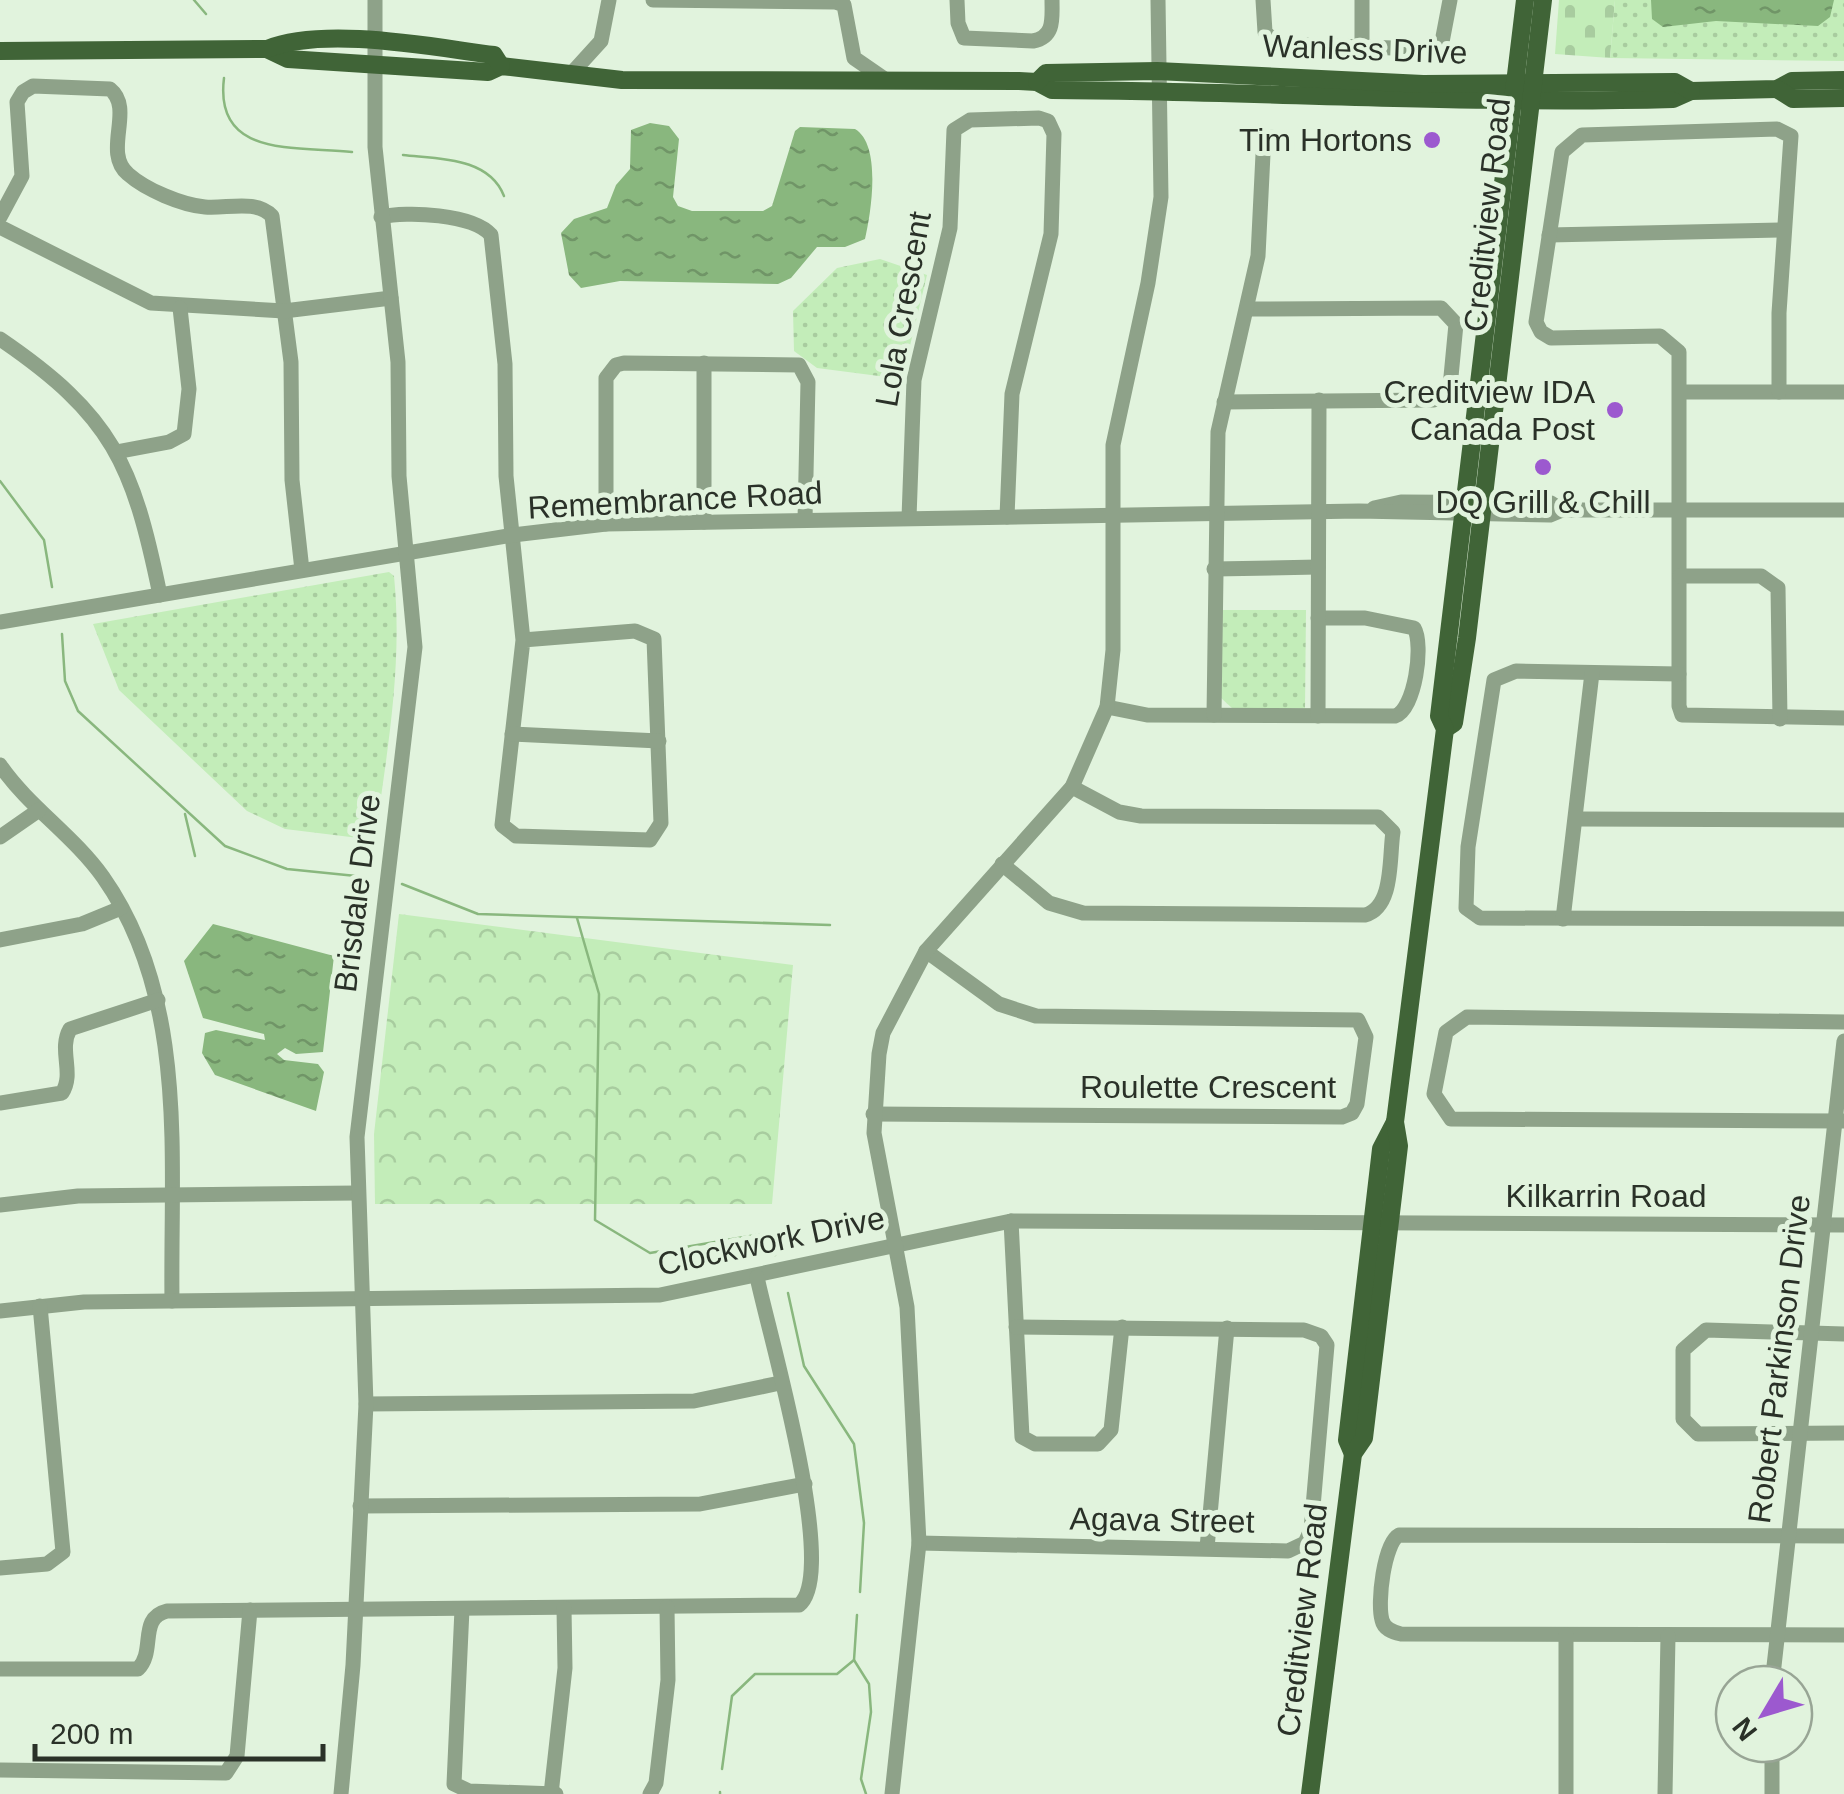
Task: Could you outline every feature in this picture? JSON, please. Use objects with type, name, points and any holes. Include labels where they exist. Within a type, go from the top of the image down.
[{"type":"main road","name":"Creditview Road","points":[[1310,1794],[1354,1454],[1364,1438],[1381,1223],[1381,1150],[1395,1122],[1445,729],[1439,716],[1496,403],[1522,92],[1525,0]]},
{"type":"main road","name":"Creditview Road","points":[[1474,508],[1481,376],[1522,92],[1544,0]]},
{"type":"main road","name":"Wanless Drive","points":[[0,51],[267,49],[288,59],[375,53],[494,54],[501,66],[622,80],[883,78],[1036,82],[1046,73],[1674,99],[1691,91],[1778,89],[1792,80],[1844,80]]},
{"type":"main road","name":"Wanless Drive","points":[[1778,89],[1792,98],[1844,98]]},
{"type":"main road","points":[[1481,376],[1488,398],[1496,403]]},
{"type":"street","name":"Brisdale Drive","points":[[341,1794],[356,1609],[366,1404],[358,1193],[361,1100],[415,647],[398,476],[398,362],[381,216],[375,0]]},
{"type":"street","points":[[571,74],[601,41],[609,0]]},
{"type":"street","points":[[652,0],[844,5],[854,58],[883,78]]},
{"type":"street","points":[[958,0],[958,23],[964,38],[1033,41],[1044,38],[1052,26],[1052,0]]},
{"type":"street","points":[[892,1794],[919,1543],[907,1308],[898,1242],[877,1153],[874,1114],[883,1033],[926,951],[1072,787],[1107,707],[1114,650],[1113,445],[1159,214],[1158,0]]},
{"type":"street","points":[[1263,0],[1265,32],[1276,44],[1362,48],[1435,48],[1445,33],[1450,0]]},
{"type":"street","points":[[1362,0],[1362,48]]},
{"type":"street","points":[[0,217],[22,176],[17,108],[22,92],[33,86],[110,88],[120,102],[117,159],[130,177],[202,208],[254,206],[272,216],[292,381],[292,480],[302,570]]},
{"type":"street","name":"Lola Crescent","points":[[909,518],[914,380],[950,228],[954,130],[970,120],[1039,118],[1051,125],[1054,134],[1052,234],[1012,394],[1006,517]]},
{"type":"street","points":[[1779,392],[1784,230],[1794,146],[1787,132],[1777,128],[1582,135],[1562,152],[1536,322],[1541,332],[1551,338],[1668,339],[1679,352],[1682,715],[1844,718]]},
{"type":"street","points":[[1214,715],[1218,432],[1258,256],[1263,154],[1272,136]]},
{"type":"street","points":[[381,216],[422,214],[479,226],[491,235],[504,345],[506,476],[523,640],[501,818],[506,830],[516,836],[650,840],[660,823],[658,651],[650,635],[634,631],[523,640]]},
{"type":"street","points":[[0,227],[150,303],[180,308],[284,310],[392,298]]},
{"type":"street","points":[[1549,235],[1784,230]]},
{"type":"street","points":[[116,452],[170,442],[184,434],[189,389],[180,308]]},
{"type":"street","points":[[1224,402],[1434,400],[1444,396],[1450,387],[1456,324],[1450,314],[1436,308],[1248,308]]},
{"type":"street","points":[[0,339],[60,380],[116,452],[141,508],[160,594]]},
{"type":"street","points":[[606,524],[606,378],[610,370],[624,363],[790,363],[806,372],[805,520]]},
{"type":"street","points":[[704,363],[704,522]]},
{"type":"street","points":[[1680,392],[1844,392]]},
{"type":"street","points":[[1318,400],[1318,716]]},
{"type":"street","name":"Remembrance Road","points":[[0,622],[512,534],[606,524],[1359,511],[1401,502],[1550,515],[1562,510],[1844,510]]},
{"type":"street","points":[[1214,568],[1318,567]]},
{"type":"street","points":[[1680,576],[1761,576],[1773,581],[1781,596],[1780,719]]},
{"type":"street","points":[[1107,707],[1132,714],[1401,716],[1410,703],[1418,634],[1406,624],[1318,618]]},
{"type":"street","points":[[1679,674],[1516,671],[1494,680],[1468,847],[1464,899],[1471,914],[1480,918],[1844,919]]},
{"type":"street","points":[[1563,919],[1578,819],[1592,673]]},
{"type":"street","points":[[512,734],[659,741]]},
{"type":"street","points":[[0,765],[38,810],[91,862],[121,908],[158,1000],[169,1075],[172,1301]]},
{"type":"street","points":[[1002,864],[1049,903],[1083,913],[1364,916],[1376,911],[1384,900],[1392,832],[1378,817],[1140,816],[1100,804],[1072,787]]},
{"type":"street","points":[[0,837],[38,810]]},
{"type":"street","points":[[1578,819],[1844,820]]},
{"type":"street","points":[[0,940],[82,924],[121,908]]},
{"type":"street","name":"Roulette Crescent","points":[[874,1114],[1342,1117],[1352,1113],[1357,1104],[1366,1036],[1358,1020],[1036,1016],[998,1004],[926,951]]},
{"type":"street","points":[[0,1103],[62,1093],[68,1080],[64,1042],[70,1030],[158,1000]]},
{"type":"street","points":[[1839,1121],[1452,1119],[1434,1094],[1446,1032],[1466,1017],[1844,1022]]},
{"type":"street","name":"Robert Parkinson Drive","points":[[1773,1664],[1822,1225],[1839,1121],[1844,1041]]},
{"type":"street","points":[[0,1205],[78,1196],[358,1193]]},
{"type":"street","points":[[1011,1221],[1022,1436],[1035,1444],[1098,1444],[1111,1430],[1122,1328]]},
{"type":"street","name":"Clockwork Drive","points":[[0,1311],[172,1301],[660,1295],[756,1278],[898,1242],[1011,1221],[1381,1223]]},
{"type":"street","name":"Kilkarrin Road","points":[[1381,1223],[1844,1225]]},
{"type":"street","points":[[0,1669],[131,1671],[144,1664],[149,1624],[156,1614],[790,1606],[804,1602],[812,1577],[811,1513],[756,1278]]},
{"type":"street","points":[[0,1568],[48,1564],[63,1552],[40,1306]]},
{"type":"street","name":"Agava Street","points":[[919,1543],[1288,1550],[1305,1543],[1312,1511],[1327,1346],[1321,1336],[1304,1330],[1016,1327]]},
{"type":"street","points":[[1207,1548],[1227,1328]]},
{"type":"street","points":[[1844,1334],[1706,1330],[1683,1350],[1683,1419],[1689,1430],[1698,1434],[1844,1434]]},
{"type":"street","points":[[366,1404],[694,1401],[780,1383]]},
{"type":"street","points":[[360,1506],[700,1504],[805,1484]]},
{"type":"street","points":[[1844,1536],[1409,1534],[1391,1539],[1386,1549],[1381,1618],[1394,1633],[1844,1635]]},
{"type":"street","points":[[650,1794],[656,1783],[668,1680],[668,1607]]},
{"type":"street","points":[[462,1608],[454,1784],[469,1791],[553,1794],[565,1668],[564,1608]]},
{"type":"street","points":[[0,1770],[226,1773],[237,1756],[250,1610]]},
{"type":"street","points":[[1566,1635],[1566,1794]]},
{"type":"street","points":[[1665,1794],[1668,1636]]},
{"type":"street","points":[[1772,1764],[1772,1794]]},
{"type":"green space","points":[[1559,0],[1615,0],[1610,58],[1555,54]]},
{"type":"green space","points":[[1615,0],[1844,0],[1844,61],[1610,58]]},
{"type":"green space","points":[[880,259],[927,275],[902,379],[817,368],[794,351],[793,311],[837,268]]},
{"type":"green space","points":[[389,572],[394,576],[397,643],[375,840],[285,829],[247,811],[119,690],[93,624]]},
{"type":"green space","points":[[1220,610],[1306,610],[1305,708],[1233,709],[1220,697]]},
{"type":"green space","points":[[399,914],[793,965],[772,1204],[375,1204],[374,1134]]},
{"type":"water","points":[[1651,0],[1834,0],[1830,17],[1818,26],[1716,21],[1663,27],[1652,19]]},
{"type":"water","points":[[650,123],[669,126],[679,139],[673,197],[678,206],[692,211],[763,211],[772,206],[795,131],[800,127],[855,129],[869,149],[872,164],[872,197],[865,239],[845,247],[817,247],[791,278],[778,284],[620,281],[581,288],[569,275],[561,233],[574,219],[607,208],[616,185],[630,169],[631,130]]},
{"type":"water","points":[[213,924],[334,956],[323,1052],[296,1054],[285,1048],[277,1054],[284,1060],[318,1064],[324,1072],[316,1111],[215,1075],[202,1053],[205,1033],[216,1030],[265,1040],[264,1034],[203,1018],[184,961]]},
{"type":"waterway","points":[[194,0],[206,14]]},
{"type":"waterway","points":[[224,78],[224,104],[232,122],[245,135],[284,147],[352,152]]},
{"type":"waterway","points":[[403,155],[447,159],[475,167],[497,183],[504,196]]},
{"type":"waterway","points":[[0,481],[44,540],[52,587]]},
{"type":"waterway","points":[[62,634],[65,681],[78,711],[225,846],[287,869],[366,877]]},
{"type":"waterway","points":[[185,814],[195,856]]},
{"type":"waterway","points":[[402,884],[478,914],[830,925]]},
{"type":"waterway","points":[[577,918],[599,994],[595,1220],[650,1253],[762,1234],[775,1255]]},
{"type":"waterway","points":[[788,1293],[804,1366],[854,1444],[864,1523],[860,1592]]},
{"type":"waterway","points":[[857,1615],[854,1660],[869,1684],[871,1712],[861,1779],[866,1794]]},
{"type":"waterway","points":[[722,1769],[732,1696],[755,1674],[837,1674],[854,1660]]},
{"type":"place","name":"Tim Hortons","points":[[1432,140]]},
{"type":"place","name":"Creditview IDA Canada Post","points":[[1615,410]]},
{"type":"place","name":"DQ Grill & Chill","points":[[1543,467]]}]
